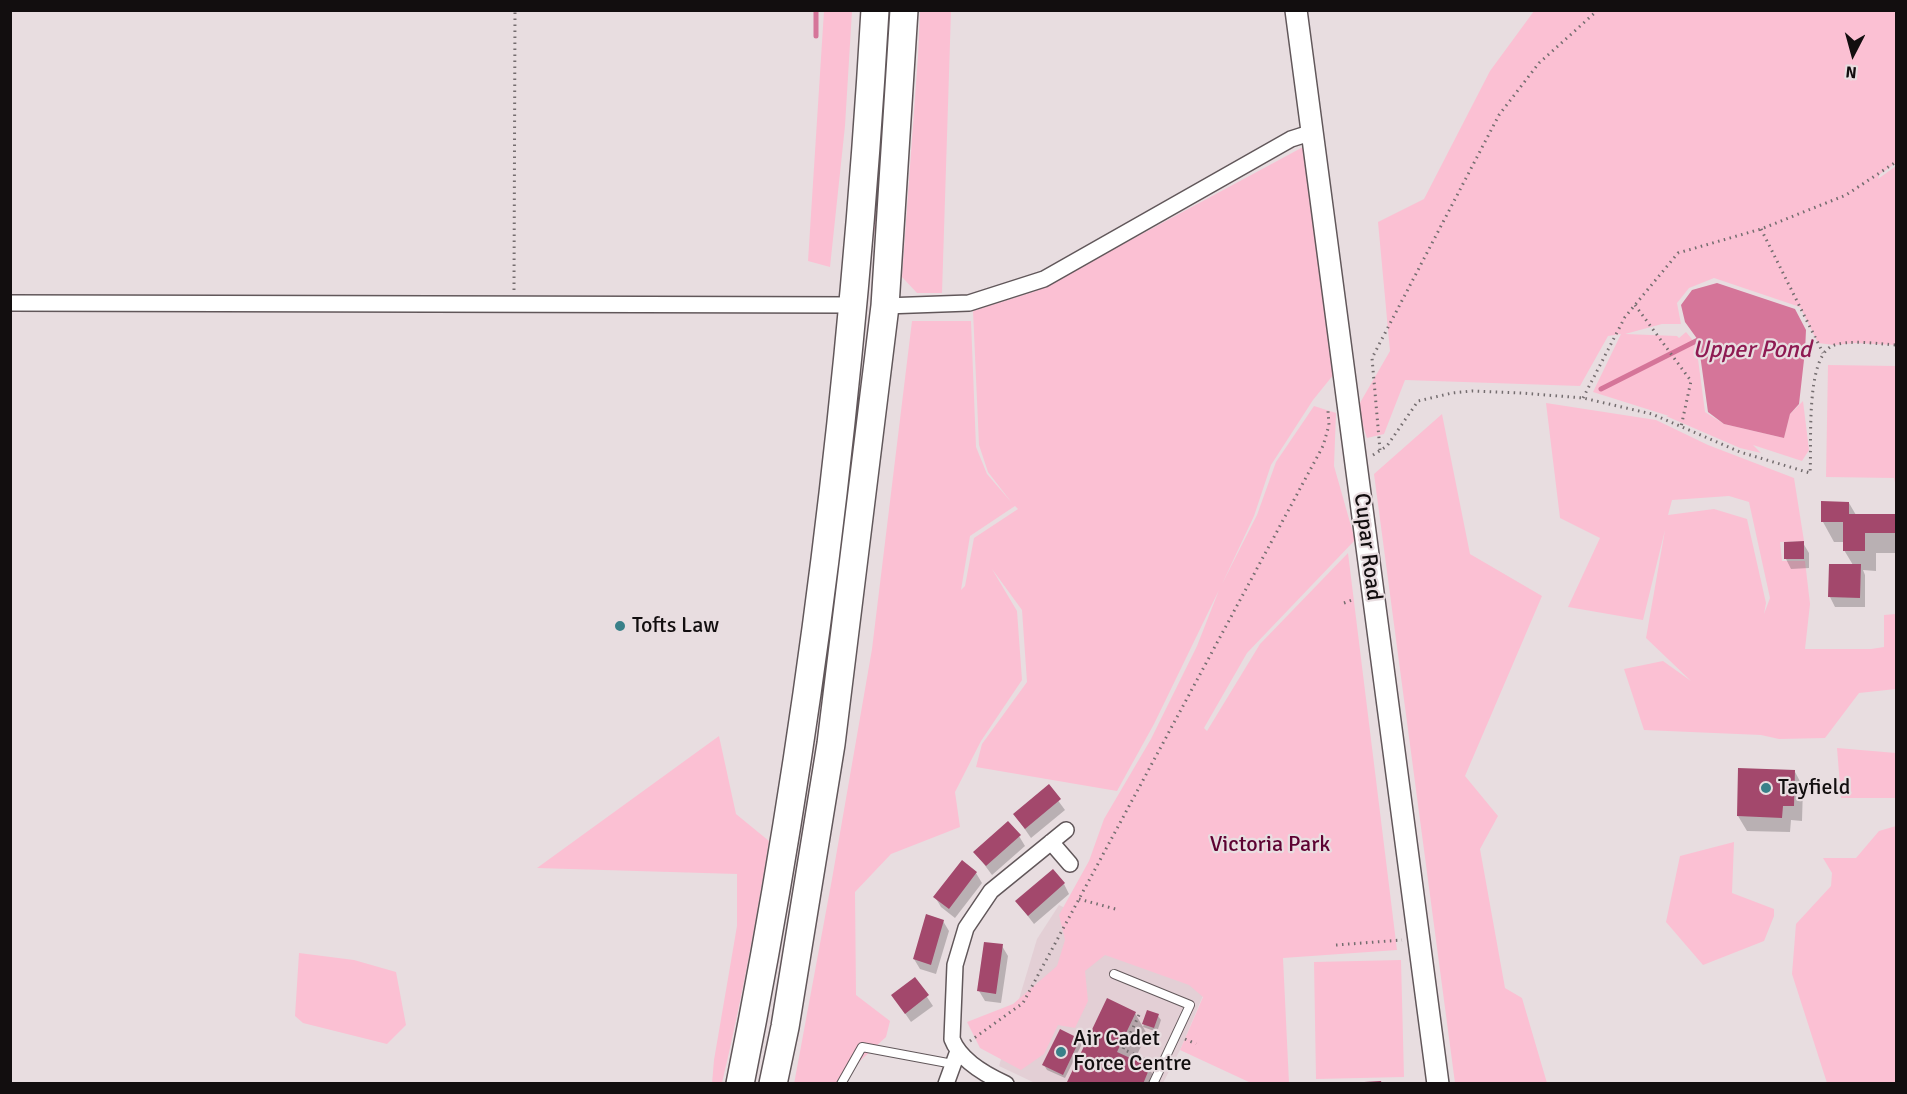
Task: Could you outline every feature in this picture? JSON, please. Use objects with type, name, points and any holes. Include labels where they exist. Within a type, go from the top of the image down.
[{"type":"highway","points":[[740,1083],[782,859],[814,647],[854,305],[875,10]]},
{"type":"highway","points":[[773,1083],[785,1027],[831,744],[885,306],[904,10]]},
{"type":"main road","name":"Cupar Road","points":[[1296,10],[1438,1083]]},
{"type":"street","points":[[885,306],[969,303],[1044,279],[1291,139],[1313,132]]},
{"type":"street","points":[[10,303],[854,305]]},
{"type":"street","points":[[946,1083],[956,1057],[952,1039],[955,964],[966,928],[991,891],[1066,830]]},
{"type":"street","points":[[1051,842],[1070,864]]},
{"type":"street","points":[[956,1057],[988,1076],[1006,1083]]},
{"type":"lane","points":[[1114,974],[1190,1005],[1153,1083]]},
{"type":"lane","points":[[841,1083],[862,1047],[956,1057]]},
{"type":"path","points":[[514,304],[515,10]]},
{"type":"path","points":[[1380,450],[1372,358],[1499,115],[1539,63],[1598,10]]},
{"type":"path","points":[[1583,398],[1626,317],[1678,253],[1761,229],[1846,195],[1896,162]]},
{"type":"path","points":[[1761,229],[1823,353]]},
{"type":"path","points":[[1635,305],[1692,381],[1681,427]]},
{"type":"path","points":[[1357,467],[1387,446],[1418,401],[1472,391],[1583,398],[1652,414],[1740,452],[1810,473],[1813,379],[1823,353],[1834,345],[1855,343],[1896,345]]},
{"type":"path","points":[[970,1041],[1023,1003],[1323,446],[1329,425],[1328,407]]},
{"type":"path","points":[[1079,899],[1119,910]]},
{"type":"path","points":[[1336,945],[1379,943]]},
{"type":"path","points":[[1139,1015],[1124,1049],[1154,1064]]},
{"type":"shaded area","points":[[1059,905],[1210,979],[1180,1050],[1163,1083],[1035,1083],[999,1066],[1037,939]]},
{"type":"green space","points":[[824,11],[852,11],[845,126],[830,267],[808,261]]},
{"type":"green space","points":[[883,11],[894,11],[880,199],[873,240],[870,212]]},
{"type":"green space","points":[[920,11],[951,11],[942,293],[917,293],[902,277]]},
{"type":"green space","points":[[1534,11],[1896,11],[1896,163],[1880,174],[1878,179],[1896,166],[1896,345],[1818,343],[1800,307],[1714,278],[1689,288],[1677,303],[1681,324],[1662,324],[1625,334],[1677,336],[1679,338],[1686,332],[1696,344],[1705,412],[1724,424],[1784,438],[1790,414],[1803,401],[1809,450],[1802,461],[1753,445],[1761,453],[1740,448],[1666,416],[1669,416],[1593,392],[1621,334],[1608,336],[1580,386],[1405,380],[1384,434],[1367,438],[1357,408],[1390,351],[1378,222],[1424,199],[1490,71]]},
{"type":"green space","name":"Victoria Park","points":[[1303,147],[1334,374],[1313,400],[1271,465],[1254,516],[1222,584],[1257,515],[1276,462],[1314,406],[1336,413],[1334,466],[1355,540],[1247,653],[1204,728],[1207,731],[1260,644],[1348,553],[1397,950],[1283,958],[1289,1083],[1251,1083],[1180,1050],[1203,997],[1189,985],[1105,955],[1085,971],[1088,1001],[1075,1028],[1058,1025],[1044,1054],[1021,1070],[980,1048],[967,1022],[1013,1004],[1057,966],[1065,940],[1059,915],[1089,861],[1104,819],[1151,739],[1197,646],[1219,590],[1154,724],[1117,791],[976,767],[982,744],[1027,682],[1022,610],[992,569],[1017,611],[1022,680],[981,741],[955,792],[960,827],[891,854],[855,892],[856,995],[890,1021],[886,1037],[836,1083],[794,1084],[872,649],[912,321],[971,321],[976,447],[987,474],[1012,503],[988,472],[979,445],[973,311],[1036,291]],"holes":[[[1015,506],[1018,509],[974,538],[965,586],[961,590],[970,536]]]},
{"type":"green space","points":[[1828,365],[1896,366],[1896,487],[1894,478],[1826,477]]},
{"type":"green space","points":[[1546,403],[1656,420],[1708,445],[1794,478],[1804,541],[1780,542],[1782,561],[1805,561],[1810,604],[1805,649],[1884,647],[1884,615],[1896,614],[1896,689],[1859,693],[1825,738],[1779,739],[1761,735],[1644,730],[1624,669],[1663,661],[1691,681],[1646,638],[1665,530],[1643,620],[1568,607],[1600,538],[1560,518]],"holes":[[[1729,496],[1749,502],[1770,598],[1764,614],[1766,603],[1747,519],[1714,509],[1668,515],[1672,500]]]},
{"type":"green space","points":[[1442,414],[1470,554],[1542,596],[1465,776],[1498,816],[1480,849],[1505,988],[1522,998],[1547,1083],[1455,1083],[1374,474]]},
{"type":"green space","points":[[719,736],[736,814],[769,841],[748,962],[722,1083],[712,1084],[737,926],[737,874],[537,868]]},
{"type":"green space","points":[[1837,748],[1896,753],[1896,798],[1841,798]]},
{"type":"green space","points":[[1896,826],[1896,1083],[1827,1083],[1792,974],[1796,924],[1831,886],[1832,873],[1823,858],[1856,858],[1879,831]]},
{"type":"green space","points":[[1734,842],[1732,893],[1774,909],[1774,916],[1764,941],[1703,965],[1666,922],[1680,856]]},
{"type":"green space","points":[[299,953],[354,960],[396,972],[406,1025],[387,1044],[303,1023],[295,1016]]},
{"type":"green space","points":[[1401,960],[1404,1077],[1316,1079],[1314,962]]},
{"type":"water","name":"Upper Pond","points":[[1717,283],[1795,309],[1806,330],[1799,404],[1790,414],[1784,438],[1724,424],[1708,412],[1698,340],[1685,322],[1681,305],[1692,290]]},
{"type":"building","points":[[1821,501],[1849,502],[1849,514],[1896,514],[1896,533],[1865,533],[1865,551],[1843,551],[1843,522],[1821,522]]},
{"type":"building","points":[[1804,541],[1804,559],[1784,559],[1784,542]]},
{"type":"building","points":[[1829,564],[1861,564],[1860,598],[1828,597]]},
{"type":"building","name":"Tayfield","points":[[1738,768],[1795,770],[1794,806],[1783,806],[1782,818],[1737,816]]},
{"type":"building","points":[[1049,784],[1061,799],[1025,829],[1013,814]]},
{"type":"building","points":[[1008,821],[1021,835],[986,866],[973,852]]},
{"type":"building","points":[[962,860],[977,872],[949,909],[933,897]]},
{"type":"building","points":[[1053,869],[1065,883],[1028,916],[1015,901]]},
{"type":"building","points":[[926,914],[944,920],[931,965],[913,959]]},
{"type":"building","points":[[984,942],[1003,944],[996,994],[977,991]]},
{"type":"building","points":[[915,977],[929,995],[905,1014],[891,995]]},
{"type":"building","points":[[1107,998],[1136,1012],[1117,1052],[1150,1067],[1143,1084],[1070,1084],[1067,1082]]},
{"type":"building","points":[[1147,1010],[1159,1014],[1154,1028],[1142,1024]]},
{"type":"building","name":"Air Cadet Force Centre","points":[[1060,1029],[1080,1039],[1063,1075],[1042,1065]]},
{"type":"building","points":[[1381,1081],[1382,1084],[1364,1084],[1364,1082]]},
{"type":"waterway","points":[[816,10],[816,36]]},
{"type":"waterway","points":[[1601,389],[1698,340]]},
{"type":"place","name":"Tofts Law","points":[[620,626]]},
{"type":"place","name":"Tayfield","points":[[1766,788]]},
{"type":"place","name":"Air Cadet Force Centre","points":[[1061,1052]]}]
